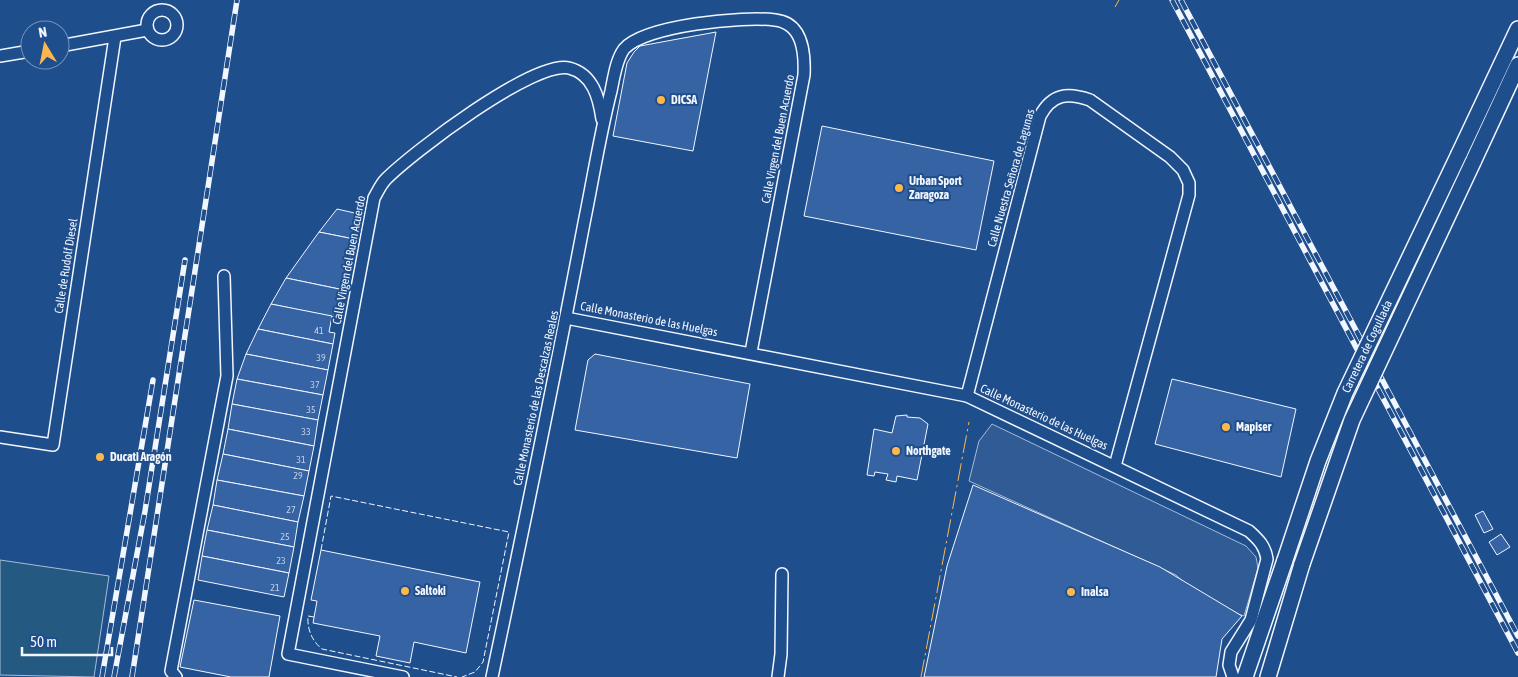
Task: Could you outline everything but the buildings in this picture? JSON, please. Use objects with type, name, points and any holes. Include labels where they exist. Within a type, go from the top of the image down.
[{"type":"street","name":"Calle Virgen del Buen Acuerdo","points":[[603,125],[622,52],[629,44],[641,37],[655,32],[724,20],[779,20],[797,32],[803,44],[804,75],[751,352]]},
{"type":"street","points":[[70,44],[147,30]]},
{"type":"street","name":"Carretera de Cogullada","points":[[1245,677],[1318,461],[1345,393],[1518,30]]},
{"type":"street","name":"Calle de Rudolf Diesel","points":[[0,438],[53,445],[115,37]]},
{"type":"street","points":[[0,56],[20,53]]},
{"type":"street","name":"Carretera de Cogullada","points":[[1268,677],[1302,564],[1352,420],[1518,65]]},
{"type":"street","name":"Calle Virgen del Buen Acuerdo","points":[[403,677],[288,654],[374,198],[386,179],[437,137],[520,82],[551,69],[568,68],[585,76],[597,94],[603,125]]},
{"type":"street","name":"Calle Nuestra Señora de Lagunas","points":[[967,396],[1040,116],[1046,104],[1055,98],[1077,95],[1090,100],[1170,157],[1183,170],[1189,183],[1189,195],[1115,466]]},
{"type":"street","name":"Calle Monasterio de las Descalzas Reales","points":[[492,677],[566,318],[603,125]]},
{"type":"street","points":[[176,677],[171,671],[227,376],[224,276]]},
{"type":"street","name":"Calle Monasterio de las Huelgas","points":[[566,318],[751,352],[967,396],[1249,531],[1260,540],[1266,550],[1266,569],[1250,620],[1229,659],[1233,677]]},
{"type":"street","points":[[778,677],[781,654],[782,574]]},
{"type":"shaded area","points":[[992,424],[1246,546],[1256,557],[1258,568],[1244,616],[1205,602],[1176,575],[969,481],[979,441]]},
{"type":"shaded area","points":[[0,560],[109,576],[94,677],[0,675]]},
{"type":"railway","points":[[132,677],[237,0]]},
{"type":"railway","points":[[1172,0],[1518,653]]},
{"type":"railway","points":[[1181,0],[1518,636]]},
{"type":"railway","points":[[114,677],[145,511],[185,260]]},
{"type":"railway","points":[[102,677],[153,380]]},
{"type":"fence","points":[[321,550],[331,496],[509,532],[483,662],[475,672],[462,677]]},
{"type":"fence","points":[[314,617],[308,616],[309,630],[315,642],[322,649],[457,677]]},
{"type":"power","points":[[1115,7],[1119,0]]},
{"type":"power","points":[[921,677],[969,422]]},
{"type":"place","name":"DICSA","points":[[661,100]]},
{"type":"place","name":"Urban Sport Zaragoza","points":[[899,188]]},
{"type":"place","name":"Mapiser","points":[[1226,427]]},
{"type":"place","name":"Northgate","points":[[896,451]]},
{"type":"place","name":"Ducati Aragón","points":[[100,457]]},
{"type":"place","name":"Saltoki","points":[[405,591]]},
{"type":"place","name":"Inalsa","points":[[1071,592]]}]
